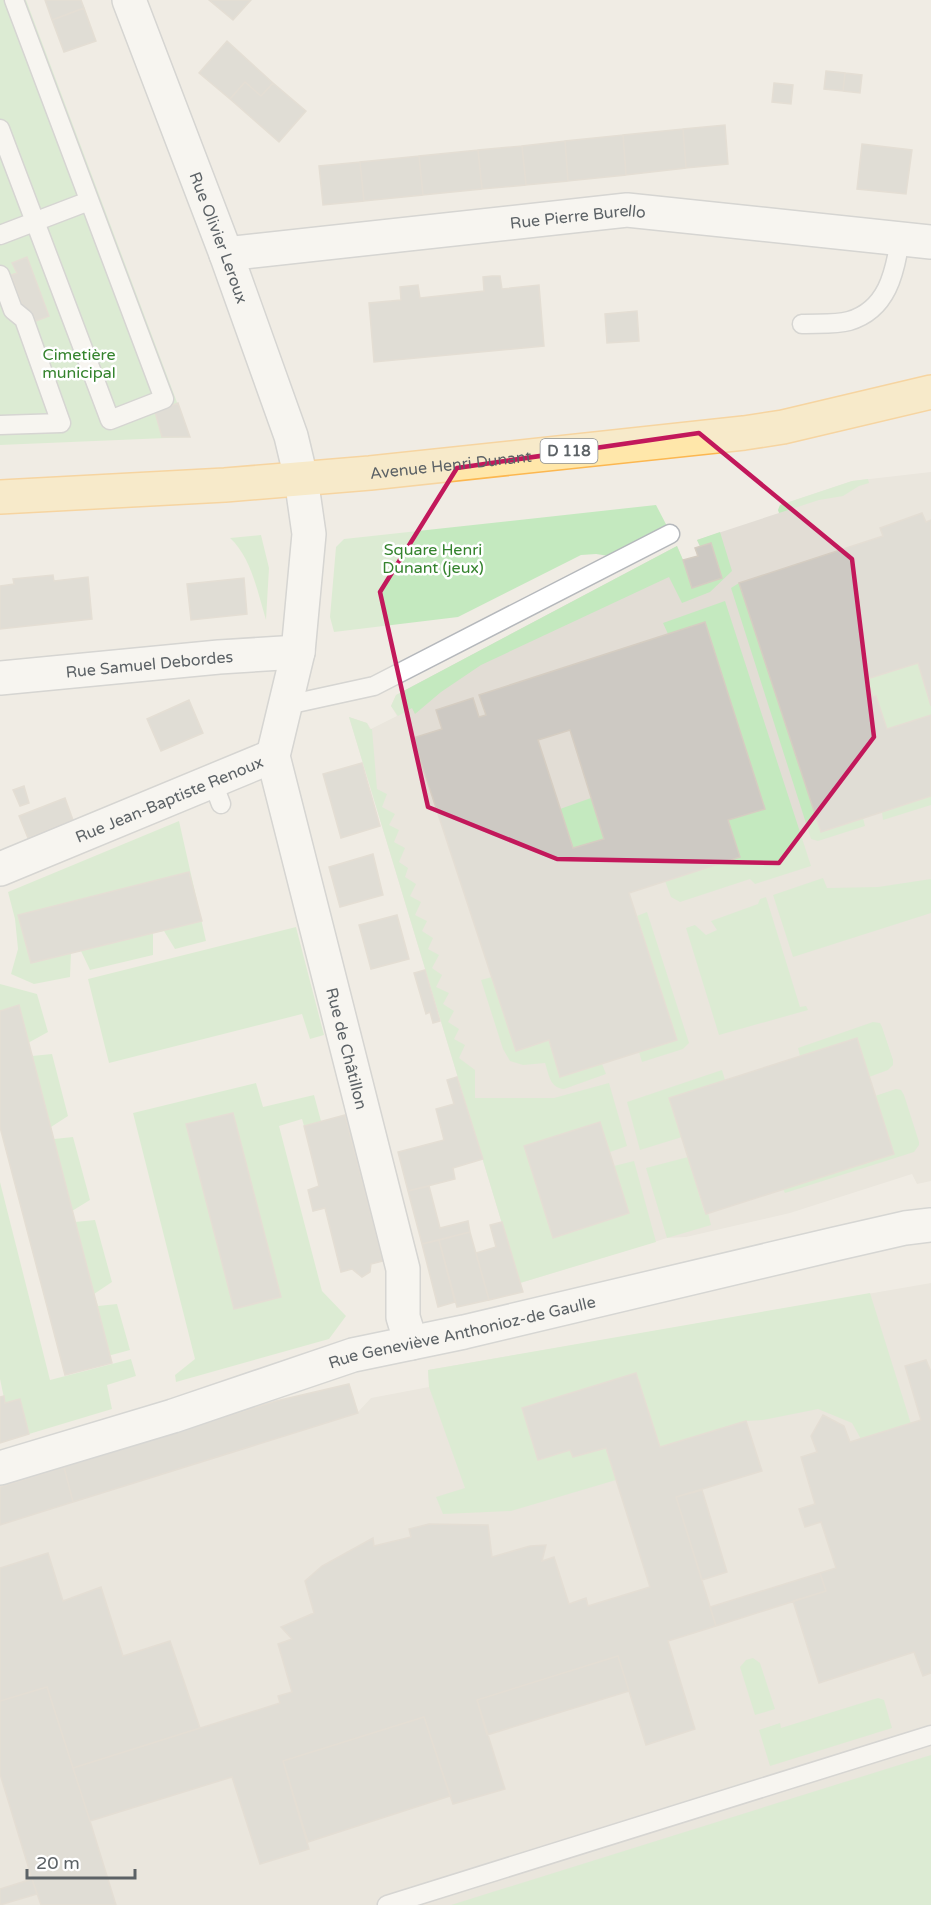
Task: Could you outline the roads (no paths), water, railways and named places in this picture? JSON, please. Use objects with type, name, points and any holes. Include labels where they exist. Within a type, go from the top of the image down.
[{"type":"main road","name":"Avenue Henri Dunant","points":[[0,497],[156,489],[370,473],[783,428],[931,392]]},
{"type":"street","name":"Rue Olivier Leroux","points":[[129,0],[226,254],[291,436],[301,478],[309,534],[298,652]]},
{"type":"street","name":"Rue Pierre Burello","points":[[226,254],[627,210],[915,241]]},
{"type":"street","name":"Rue Samuel Debordes","points":[[0,678],[219,657],[298,652]]},
{"type":"street","name":"Rue Jean-Baptiste Renoux","points":[[0,869],[217,792],[273,756],[298,652]]},
{"type":"street","name":"Rue de Châtillon","points":[[273,756],[337,1048],[403,1269],[403,1317],[411,1343]]},
{"type":"street","name":"Rue Geneviève Anthonioz-de Gaulle","points":[[0,1468],[173,1416],[353,1355],[464,1332],[905,1228],[931,1225]]},
{"type":"lane","points":[[0,129],[110,420],[164,399],[14,0]]},
{"type":"lane","points":[[0,235],[89,201]]},
{"type":"lane","points":[[802,324],[849,321],[876,307],[891,281],[896,264],[915,241]]},
{"type":"lane","points":[[0,275],[13,310],[24,319],[61,423],[0,425]]},
{"type":"lane","points":[[287,705],[374,686],[670,534]]},
{"type":"lane","points":[[387,1905],[931,1735]]},
{"type":"park label","name":"Cimetière municipal","points":[[79,363]]},
{"type":"park label","name":"Square Henri Dunant (jeux)","points":[[433,558]]}]
